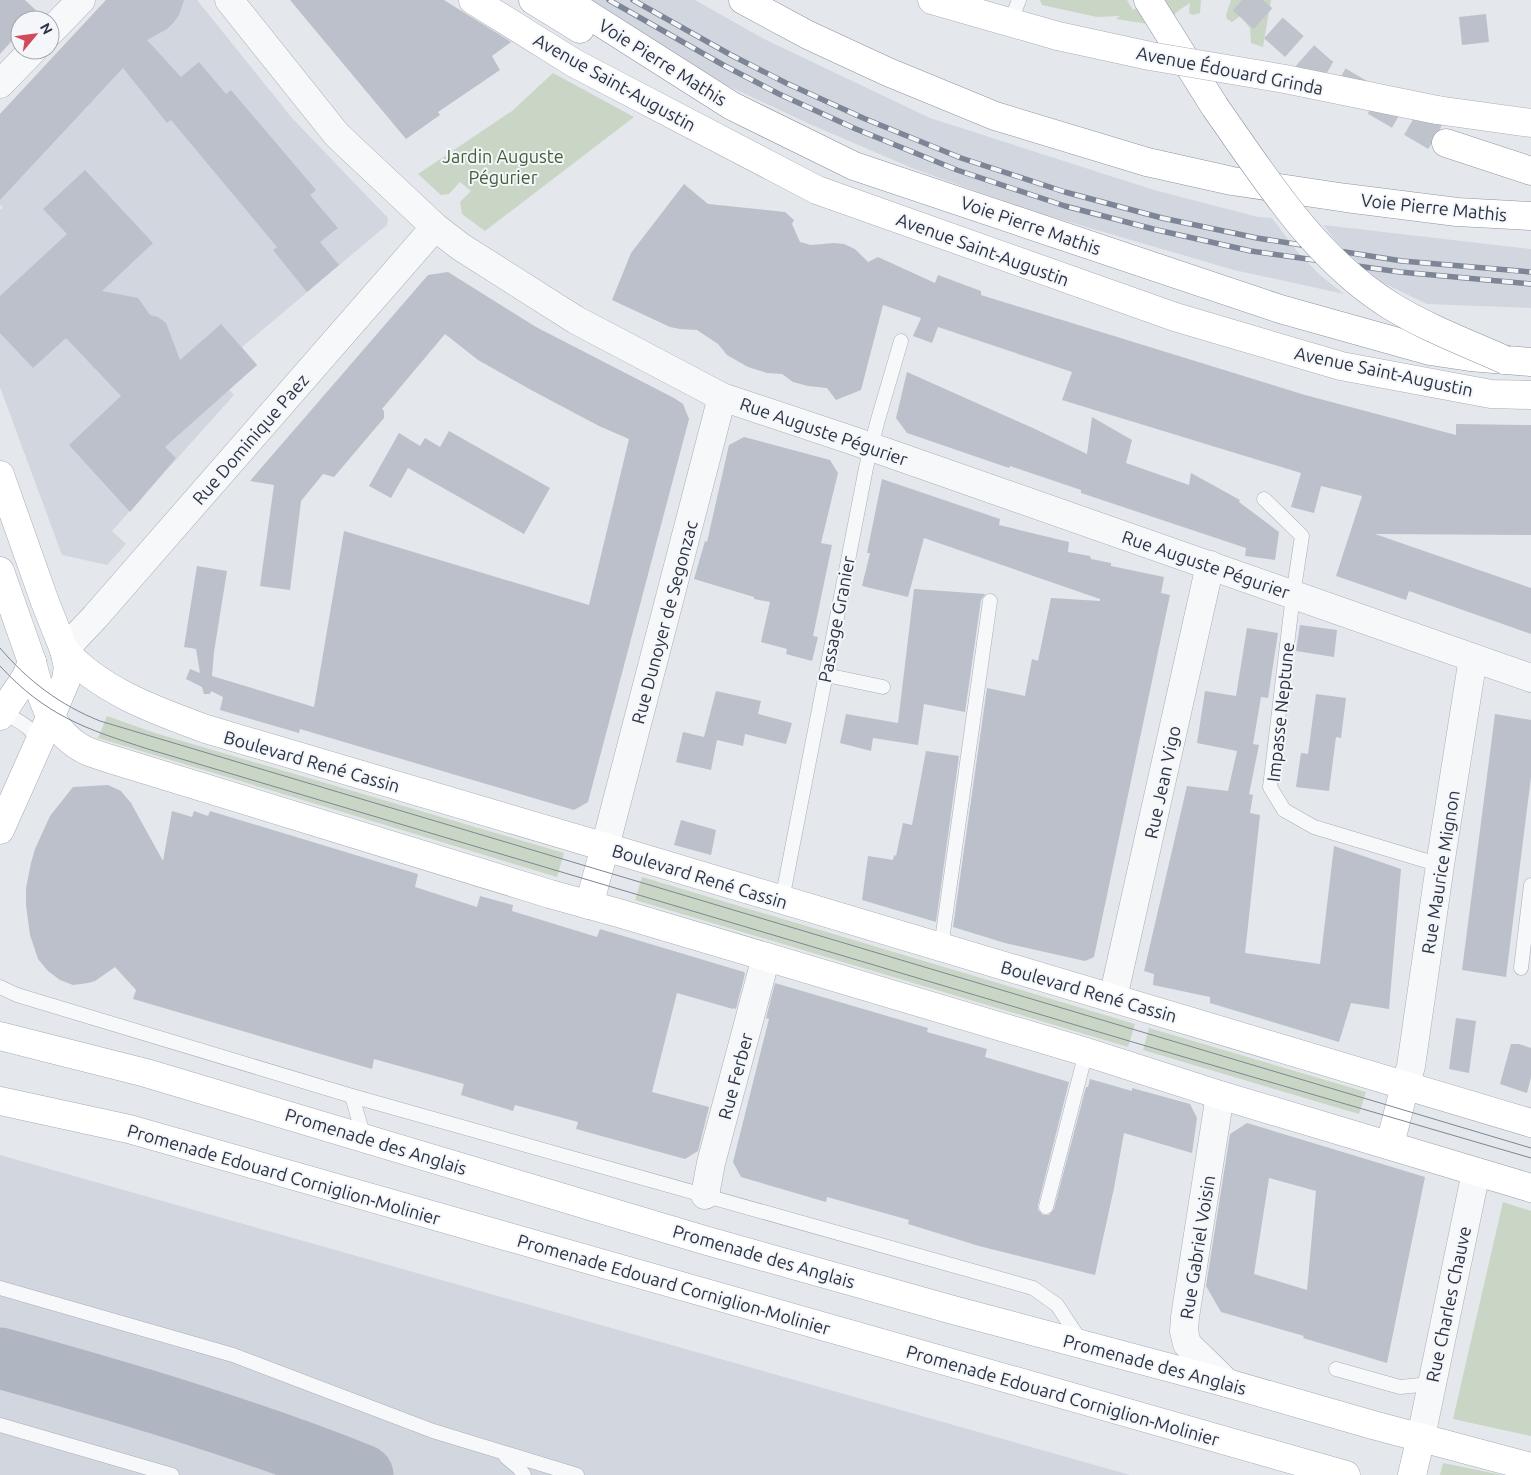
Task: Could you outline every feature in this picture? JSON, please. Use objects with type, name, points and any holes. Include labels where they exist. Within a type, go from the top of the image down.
[{"type":"main road","name":"Avenue Saint-Augustin","points":[[473,0],[574,63],[817,190],[1175,317],[1340,366],[1491,394],[1531,395]]},
{"type":"main road","points":[[533,0],[662,79],[732,106]]},
{"type":"main road","name":"Voie Pierre Mathis","points":[[566,0],[732,106],[854,166],[1280,309],[1430,351],[1518,361]]},
{"type":"main road","name":"Voie Pierre Mathis","points":[[743,0],[808,35],[888,72],[995,116],[1147,162],[1232,181],[1346,198],[1457,212],[1531,216]]},
{"type":"main road","name":"Avenue Édouard Grinda","points":[[932,0],[1014,12],[1058,36],[1158,57],[1285,79],[1437,110],[1531,123]]},
{"type":"main road","points":[[1148,0],[1216,107],[1295,218],[1326,254],[1356,281],[1391,306],[1444,333],[1518,361]]},
{"type":"main road","points":[[1446,143],[1531,171]]},
{"type":"main road","name":"Boulevard René Cassin","points":[[0,475],[64,650],[81,667],[114,689],[158,711],[206,729],[1531,1124]]},
{"type":"main road","points":[[0,571],[32,662],[44,706],[50,718],[61,731],[76,744],[87,750],[117,761],[589,905],[1086,1052],[1220,1095],[1390,1144],[1531,1188]]},
{"type":"main road","points":[[1,712],[26,677],[32,662],[64,650],[68,674],[1,832]]},
{"type":"main road","points":[[589,905],[605,847]]},
{"type":"main road","name":"Promenade des Anglais","points":[[0,1036],[146,1073],[714,1242],[953,1310],[1531,1467]]},
{"type":"main road","points":[[1390,1144],[1405,1086]]},
{"type":"main road","name":"Promenade Edouard Corniglion-Molinier","points":[[0,1100],[138,1132],[1346,1475]]},
{"type":"main road","points":[[1412,1475],[1421,1437]]},
{"type":"street","points":[[60,22],[81,0]]},
{"type":"street","name":"Rue Auguste Pégurier","points":[[228,0],[338,135],[435,227],[461,247],[576,320],[722,397],[871,447],[1531,678]]},
{"type":"street","points":[[0,84],[23,60]]},
{"type":"street","name":"Rue Dominique Paez","points":[[64,650],[95,617],[435,227]]},
{"type":"street","name":"Rue Dunoyer de Segonzac","points":[[605,847],[722,397]]},
{"type":"street","name":"Rue Jean Vigo","points":[[1113,998],[1210,565]]},
{"type":"street","name":"Rue Maurice Mignon","points":[[1405,1086],[1411,1066],[1440,865],[1474,658]]},
{"type":"street","name":"Rue Ferber","points":[[705,1195],[766,957]]},
{"type":"street","name":"Rue Gabriel Voisin","points":[[1220,1095],[1186,1307],[1184,1331],[1187,1344],[1227,1383]]},
{"type":"street","name":"Rue Charles Chauve","points":[[1421,1437],[1476,1172]]},
{"type":"lane","name":"Passage Granier","points":[[782,900],[866,468],[901,340]]},
{"type":"lane","name":"Impasse Neptune","points":[[1264,499],[1302,536],[1293,594],[1270,786],[1284,810],[1314,826],[1440,865]]},
{"type":"lane","points":[[941,947],[990,601]]},
{"type":"lane","points":[[826,675],[883,687]]},
{"type":"lane","points":[[1,712],[32,730],[37,739],[37,746]]},
{"type":"lane","points":[[1521,968],[1531,885]]},
{"type":"lane","points":[[0,987],[17,996],[352,1096],[1033,1288],[1057,1305],[1082,1344]]},
{"type":"lane","points":[[1046,1208],[1086,1052]]},
{"type":"lane","points":[[352,1096],[364,1138]]},
{"type":"lane","points":[[0,1288],[233,1355],[433,1431],[490,1450],[577,1475]]},
{"type":"lane","points":[[1336,1369],[1400,1387],[1431,1384]]},
{"type":"lane","points":[[0,1425],[172,1475]]},
{"type":"lane","points":[[490,1450],[510,1460],[524,1475]]},
{"type":"shaded area","points":[[106,0],[197,0],[292,118],[388,218],[387,225],[242,347],[257,365],[229,389],[234,395],[112,531],[126,544],[107,565],[62,555],[0,387],[0,210],[3,207],[0,205],[0,114],[50,60],[60,60],[60,49]]},
{"type":"shaded area","points":[[587,0],[695,0],[764,39],[930,118],[1154,190],[1258,217],[1272,218],[1296,250],[1320,275],[1344,294],[1234,270],[1028,210],[912,168],[814,126],[726,85]]},
{"type":"shaded area","points":[[1323,225],[1531,249],[1531,308],[1427,304],[1379,281],[1338,244]]},
{"type":"shaded area","points":[[0,1155],[1130,1475],[0,1475]]},
{"type":"green space","points":[[1040,0],[1127,0],[1133,10],[1150,0],[1201,0],[1200,13],[1193,15],[1189,13],[1190,3],[1173,16],[1168,27],[1116,19],[1120,16],[1097,17],[1042,5]]},
{"type":"green space","points":[[1231,0],[1271,0],[1263,47],[1251,43],[1250,28],[1240,16],[1232,22],[1227,19],[1226,15]]},
{"type":"green space","name":"Jardin Auguste Pégurier","points":[[553,73],[634,117],[485,231],[462,214],[460,202],[471,191],[460,182],[449,194],[441,195],[418,174],[512,111]]},
{"type":"green space","points":[[107,716],[155,733],[564,853],[557,877],[98,738]]},
{"type":"green space","points":[[642,877],[1135,1024],[1128,1047],[635,900]]},
{"type":"green space","points":[[1149,1028],[1366,1092],[1359,1114],[1143,1050]]},
{"type":"green space","points":[[1503,1202],[1531,1211],[1531,1436],[1453,1419]]},
{"type":"green space","points":[[1443,1463],[1502,1475],[1440,1475]]},
{"type":"building","points":[[0,0],[25,0],[36,10],[10,10],[10,43],[0,54]]},
{"type":"building","points":[[106,0],[184,0],[179,15],[174,22],[167,29],[147,40],[181,77],[199,62],[226,94],[231,90],[316,190],[310,195],[338,228],[320,242],[339,265],[307,292],[273,250],[277,247],[171,120],[167,123],[123,68],[0,200],[0,114],[50,60],[60,60],[60,49]]},
{"type":"building","points":[[290,0],[444,0],[511,42],[492,56],[500,70],[438,112],[440,115],[406,139]]},
{"type":"building","points":[[1486,14],[1489,42],[1462,45],[1459,17]]},
{"type":"building","points":[[85,170],[153,243],[102,291],[138,298],[150,315],[158,317],[166,323],[180,360],[221,324],[257,365],[165,447],[176,458],[130,512],[69,445],[121,396],[66,338],[33,368],[0,333],[0,296],[67,234],[43,209]]},
{"type":"building","points":[[684,184],[708,204],[785,212],[794,220],[792,224],[800,242],[811,245],[844,244],[855,249],[868,262],[878,257],[935,283],[938,275],[981,291],[981,295],[1305,395],[1456,435],[1456,424],[1531,425],[1531,535],[1375,534],[1531,588],[1531,634],[1409,591],[1406,600],[1336,576],[1362,496],[1321,486],[1314,513],[1291,507],[1301,473],[1062,400],[1072,372],[938,327],[932,343],[913,336],[921,318],[883,305],[861,390],[836,400],[827,388],[808,386],[793,382],[782,374],[767,373],[748,367],[727,355],[718,344],[697,330],[670,327],[612,300],[631,253]]},
{"type":"building","points":[[448,272],[536,327],[674,398],[683,404],[689,419],[588,802],[574,810],[300,729],[299,733],[220,710],[223,697],[211,691],[210,694],[204,694],[202,687],[186,679],[190,669],[200,673],[196,649],[184,647],[197,566],[227,571],[212,676],[314,707],[344,531],[589,605],[629,439],[599,426],[478,360],[445,334],[382,409],[384,411],[384,418],[334,477],[323,474],[301,501],[290,590],[260,586],[274,485],[250,481],[428,275]]},
{"type":"building","points":[[907,372],[1087,454],[1092,417],[1132,440],[1126,463],[1189,485],[1191,473],[1240,500],[1239,502],[1279,532],[1275,560],[1245,556],[1246,548],[1081,493],[1081,490],[1010,466],[1009,468],[907,433],[896,418]]},
{"type":"building","points":[[449,431],[550,488],[524,534],[408,468],[391,498],[369,486],[399,433],[420,446],[425,438],[440,447]]},
{"type":"building","points":[[744,437],[830,460],[838,473],[821,543],[832,545],[813,636],[818,637],[812,661],[786,654],[787,649],[761,642],[770,602],[754,599],[754,597],[694,579],[705,541],[707,542],[729,445]]},
{"type":"building","points":[[882,479],[1000,519],[999,525],[1069,542],[1068,552],[1090,556],[1091,559],[1111,563],[1111,566],[1164,577],[1161,593],[1170,595],[1094,957],[1085,961],[1005,943],[953,927],[987,688],[1025,696],[1032,659],[1038,661],[1051,598],[1100,601],[1100,599],[924,538],[908,597],[862,586],[870,553],[867,553]]},
{"type":"building","points":[[914,589],[985,594],[981,600],[965,712],[924,704],[918,745],[873,738],[871,751],[840,743],[846,714],[898,723]]},
{"type":"building","points":[[1300,625],[1337,630],[1334,657],[1296,651]]},
{"type":"building","points":[[1247,628],[1278,633],[1268,698],[1261,697],[1253,744],[1259,745],[1249,794],[1253,795],[1250,813],[1260,815],[1245,953],[1320,964],[1334,846],[1401,869],[1389,1009],[1351,1003],[1339,1042],[1210,1003],[1210,997],[1153,985],[1154,974],[1144,971],[1187,786],[1228,791],[1237,751],[1197,743],[1205,691],[1236,696]]},
{"type":"building","points":[[716,691],[761,701],[758,714],[792,723],[786,744],[745,734],[743,746],[717,740],[711,770],[676,762],[683,732],[704,737]]},
{"type":"building","points":[[1316,694],[1346,698],[1341,738],[1336,737],[1329,791],[1296,787],[1301,753],[1308,754]]},
{"type":"building","points":[[1495,714],[1531,720],[1531,777],[1506,977],[1462,970]]},
{"type":"building","points":[[926,751],[959,756],[936,922],[862,900],[868,856],[893,860],[894,855],[896,856],[903,823],[912,825]]},
{"type":"building","points":[[108,785],[121,791],[131,803],[163,861],[172,811],[192,817],[194,811],[208,816],[210,811],[418,874],[415,887],[477,907],[480,896],[513,905],[512,911],[597,937],[600,929],[744,972],[736,1009],[677,993],[652,1092],[709,1107],[698,1151],[685,1159],[576,1129],[578,1122],[515,1105],[513,1111],[461,1095],[464,1084],[374,1059],[372,1069],[133,999],[136,990],[115,967],[95,981],[88,983],[73,985],[60,980],[48,971],[38,959],[30,935],[26,888],[31,863],[35,849],[50,816],[73,787]]},
{"type":"building","points":[[681,820],[716,830],[711,855],[674,845]]},
{"type":"building","points":[[775,983],[928,1028],[927,1032],[987,1049],[985,1057],[1069,1082],[1038,1205],[1038,1210],[1043,1215],[1049,1215],[1054,1209],[1086,1087],[1088,1087],[1090,1079],[1190,1104],[1197,1118],[1192,1153],[1124,1133],[1095,1275],[979,1246],[908,1224],[909,1220],[827,1197],[826,1202],[741,1177],[733,1162],[769,1019],[766,1018]]},
{"type":"building","points":[[1456,1018],[1476,1021],[1469,1073],[1449,1069]]},
{"type":"building","points":[[1511,1044],[1519,1044],[1531,1048],[1531,1077],[1527,1093],[1500,1084]]},
{"type":"building","points":[[1247,1123],[1425,1177],[1387,1363],[1221,1312],[1206,1286],[1230,1134]],"holes":[[[1269,1178],[1316,1191],[1307,1290],[1254,1274]]]},
{"type":"taxiway","points":[[0,1358],[229,1426],[363,1475]]},
{"type":"tunnel","points":[[1242,0],[1322,71],[1446,143]]},
{"type":"tram line","points":[[0,648],[33,681],[58,700],[100,721],[1531,1148]]},
{"type":"tram line","points":[[0,666],[34,697],[68,719],[105,735],[148,749],[1136,1043],[1531,1158]]},
{"type":"railway","points":[[609,0],[725,66],[779,94],[856,129],[957,170],[1065,206],[1157,230],[1251,251],[1400,272],[1531,284]]},
{"type":"railway","points":[[633,0],[731,55],[786,83],[863,118],[961,158],[1065,192],[1162,218],[1257,238],[1402,261],[1531,272]]}]
